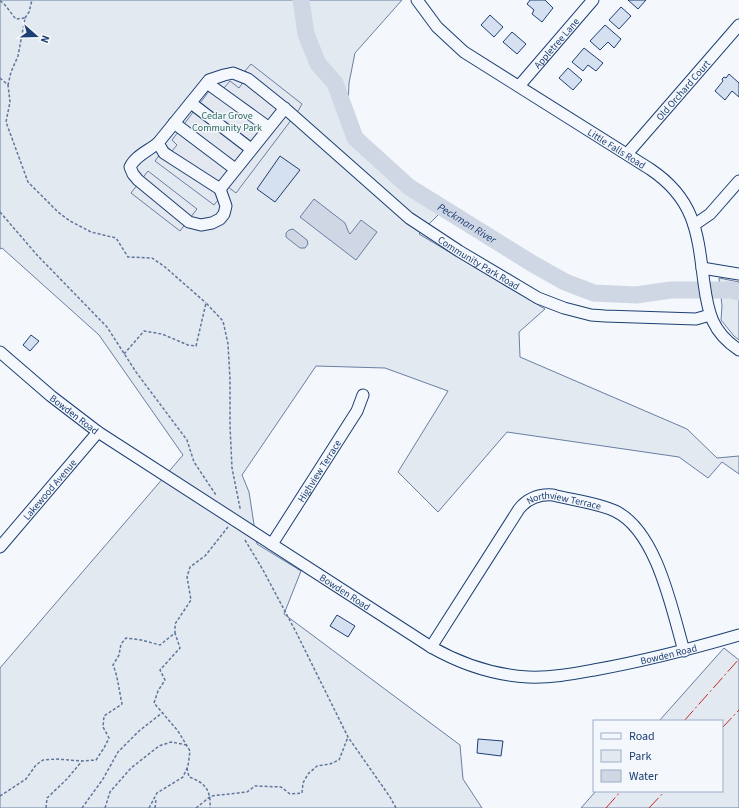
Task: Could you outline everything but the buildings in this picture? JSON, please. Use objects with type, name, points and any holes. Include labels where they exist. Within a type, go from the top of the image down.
[{"type":"street","name":"Little Falls Road","points":[[417,0],[433,22],[464,52],[627,154],[668,183],[684,203],[694,225],[709,311],[713,323],[722,336],[731,345],[739,350]]},
{"type":"street","name":"Appletree Lane","points":[[519,86],[592,0]]},
{"type":"street","name":"Old Orchard Court","points":[[627,154],[739,25]]},
{"type":"street","name":"Community Park Road","points":[[207,82],[224,75],[233,74],[241,75],[248,79],[286,109],[409,218],[459,251],[538,298],[577,312],[605,316],[696,318],[709,311]]},
{"type":"street","points":[[158,143],[164,152],[220,189],[226,206],[224,214],[220,219],[212,223],[201,225],[189,222],[138,180],[130,167],[133,161],[158,143],[207,82],[268,127]]},
{"type":"street","points":[[191,103],[251,149]]},
{"type":"street","points":[[220,189],[268,127],[286,109]]},
{"type":"street","points":[[174,123],[235,170]]},
{"type":"street","points":[[694,225],[710,214],[739,181]]},
{"type":"street","points":[[702,268],[739,274]]},
{"type":"street","name":"Bowden Road","points":[[0,352],[51,396],[98,432],[431,646],[457,660],[484,670],[511,675],[541,678],[554,677],[628,664],[684,651],[739,635]]},
{"type":"street","name":"Highview Terrace","points":[[272,544],[357,411],[363,395]]},
{"type":"street","name":"Lakewood Avenue","points":[[0,547],[98,432]]},
{"type":"street","name":"Northview Terrace","points":[[431,646],[519,509],[528,500],[540,495],[553,495],[606,508],[622,515],[631,522],[658,565],[684,651]]},
{"type":"path","points":[[32,0],[29,12],[25,18],[18,56],[8,85],[10,102],[6,122],[28,182],[58,212],[70,220],[91,232],[116,238],[128,257],[152,258],[165,266],[206,303],[223,321],[228,344],[232,468],[240,508],[233,520],[205,556],[190,567],[187,577],[191,600],[176,624],[175,633],[180,648],[160,670],[165,680],[158,691],[154,703],[178,731],[190,751],[183,778],[157,793],[149,808]]},
{"type":"path","points":[[0,1],[16,19],[25,18]]},
{"type":"path","points":[[0,78],[8,85]]},
{"type":"path","points":[[0,212],[37,255],[107,327],[136,372],[187,440],[194,462],[217,496]]},
{"type":"path","points":[[124,354],[144,331],[162,334],[188,345],[196,346],[206,303]]},
{"type":"path","points":[[244,539],[263,570],[296,632],[348,737],[396,808]]},
{"type":"path","points":[[0,796],[26,779],[36,766],[43,760],[96,760],[109,738],[103,727],[104,716],[122,704],[118,677],[113,665],[119,655],[121,644],[126,638],[160,645],[175,633]]},
{"type":"path","points":[[82,808],[103,779],[118,752],[139,731],[162,713]]},
{"type":"path","points":[[196,808],[211,796],[247,792],[255,786],[281,787],[290,794],[302,793],[303,783],[308,774],[317,766],[330,764],[339,760],[348,737]]},
{"type":"path","points":[[105,808],[110,792],[118,782],[131,768],[159,746],[171,742],[187,745]]},
{"type":"path","points":[[46,808],[47,798],[67,779],[82,761]]},
{"type":"path","points":[[187,767],[189,777],[204,785],[211,796],[210,808]]},
{"type":"path","points":[[155,808],[156,797]]},
{"type":"green space","name":"Cedar Grove Community Park","points":[[0,0],[402,0],[355,53],[349,83],[348,108],[363,136],[421,188],[447,206],[419,234],[545,309],[519,332],[520,357],[687,429],[717,458],[739,456],[739,474],[722,462],[708,478],[679,457],[507,432],[438,512],[398,472],[448,391],[385,368],[316,366],[242,475],[249,492],[257,544],[301,571],[284,614],[460,745],[463,779],[482,808],[0,808],[0,668],[183,455],[99,335],[2,248],[0,249]]},
{"type":"green space","points":[[719,278],[739,282],[739,340],[721,320],[722,306]]},
{"type":"green space","points":[[724,648],[739,660],[739,808],[581,808],[595,792],[723,792],[723,720],[660,720]]},
{"type":"shaded area","points":[[251,64],[302,104],[236,193],[228,187],[214,205],[155,161],[166,146],[172,151],[177,145],[172,140],[216,82],[224,88],[230,81],[239,88],[249,74],[245,71]]},
{"type":"shaded area","points":[[148,171],[197,209],[180,231],[131,193]]},
{"type":"water","points":[[314,199],[345,223],[350,234],[361,220],[377,232],[356,260],[300,217]]},
{"type":"water","points":[[293,229],[307,240],[308,244],[305,248],[300,248],[286,237],[286,233]]},
{"type":"waterway","name":"Peckman River","points":[[301,0],[306,34],[318,64],[335,83],[355,138],[409,187],[533,264],[565,282],[594,293],[636,295],[671,290],[732,290],[739,292]]},
{"type":"power","points":[[685,720],[739,659]]},
{"type":"power","points":[[723,727],[739,710]]},
{"type":"power","points":[[606,808],[620,792]]},
{"type":"power","points":[[649,808],[664,792]]}]
